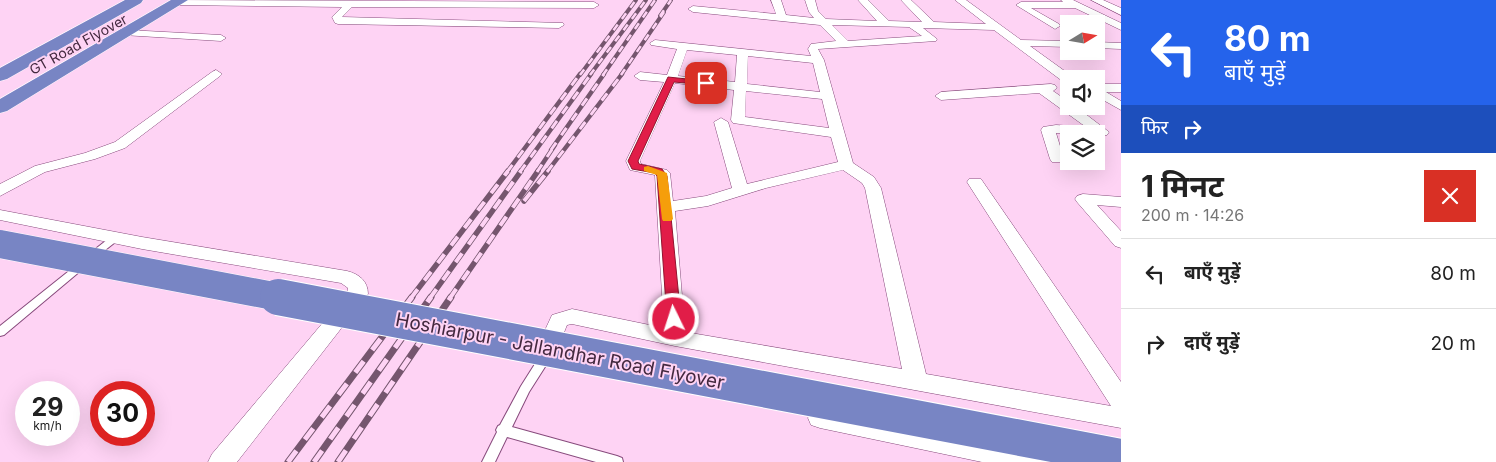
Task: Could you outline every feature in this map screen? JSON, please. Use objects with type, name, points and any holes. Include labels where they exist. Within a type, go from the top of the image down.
[{"type":"highway","points":[[0,62],[118,0]]},
{"type":"highway","name":"GT Road Flyover","points":[[0,74],[136,0]]},
{"type":"highway","name":"GT Road Flyover","points":[[0,87],[156,0]]},
{"type":"highway","points":[[0,107],[179,1]]},
{"type":"highway","name":"Hoshiarpur - Jallandhar Road Flyover","points":[[0,244],[1121,457]]},
{"type":"street","points":[[730,0],[731,13]]},
{"type":"street","points":[[776,0],[782,18]]},
{"type":"street","points":[[810,0],[814,12],[845,44]]},
{"type":"street","points":[[863,0],[887,25]]},
{"type":"street","points":[[906,0],[932,26]]},
{"type":"street","points":[[960,0],[1060,73]]},
{"type":"street","points":[[1066,0],[1121,26]]},
{"type":"street","points":[[1096,0],[1121,12]]},
{"type":"street","points":[[179,1],[594,5]]},
{"type":"street","points":[[356,2],[337,16],[338,21],[559,25]]},
{"type":"street","points":[[1017,2],[1076,5]]},
{"type":"street","points":[[1017,2],[1056,26]]},
{"type":"street","points":[[694,9],[822,22],[996,27]]},
{"type":"street","points":[[912,25],[932,39],[813,47],[846,165],[868,180],[873,188],[916,382]]},
{"type":"street","points":[[127,33],[221,38]]},
{"type":"street","points":[[655,43],[818,60]]},
{"type":"street","points":[[1019,43],[1060,44]]},
{"type":"street","points":[[1105,45],[1121,46]]},
{"type":"street","points":[[675,338],[662,173],[635,167],[633,161],[671,79],[683,47]]},
{"type":"street","points":[[743,53],[738,120],[836,133]]},
{"type":"street","points":[[0,191],[20,178],[40,169],[90,156],[120,145],[216,74]]},
{"type":"street","points":[[640,76],[827,96]]},
{"type":"street","points":[[1041,88],[1102,132],[1048,130],[1057,158]]},
{"type":"street","points":[[941,96],[1060,88]]},
{"type":"street","points":[[1105,89],[1121,88]]},
{"type":"street","points":[[1105,96],[1121,106]]},
{"type":"street","points":[[721,122],[741,190]]},
{"type":"street","points":[[666,207],[708,201],[741,190],[846,165]]},
{"type":"street","points":[[975,182],[1121,401]]},
{"type":"street","points":[[1121,202],[1083,199],[1121,242]]},
{"type":"street","points":[[0,215],[115,238],[347,277],[358,286],[358,294],[221,462]]},
{"type":"street","points":[[1040,462],[552,364],[544,359],[559,320],[565,316],[572,316],[675,338],[1121,418]]},
{"type":"lane","points":[[0,332],[115,238]]},
{"type":"lane","points":[[488,462],[502,430],[544,359]]},
{"type":"lane","points":[[502,430],[617,462]]},
{"type":"railway","points":[[580,75],[636,0]]},
{"type":"railway","points":[[590,75],[646,0]]},
{"type":"railway","points":[[603,75],[655,0]]},
{"type":"railway","points":[[660,16],[671,0]]},
{"type":"railway","points":[[621,75],[664,12]]},
{"type":"railway","points":[[507,172],[580,74]]},
{"type":"railway","points":[[520,172],[591,74]]},
{"type":"railway","points":[[551,150],[604,74]]},
{"type":"railway","points":[[547,172],[622,74]]},
{"type":"railway","points":[[537,172],[555,145]]},
{"type":"railway","points":[[411,298],[508,171]]},
{"type":"railway","points":[[430,298],[521,171]]},
{"type":"railway","points":[[450,298],[538,171]]},
{"type":"railway","points":[[524,201],[548,171]]},
{"type":"railway","points":[[288,462],[412,297]]},
{"type":"railway","points":[[314,462],[431,297]]},
{"type":"railway","points":[[338,462],[451,297]]},
{"type":"slow traffic","points":[[648,169],[662,173],[667,219]]},
{"type":"route","points":[[674,319],[662,173],[635,167],[633,161],[671,79],[706,83]]}]
